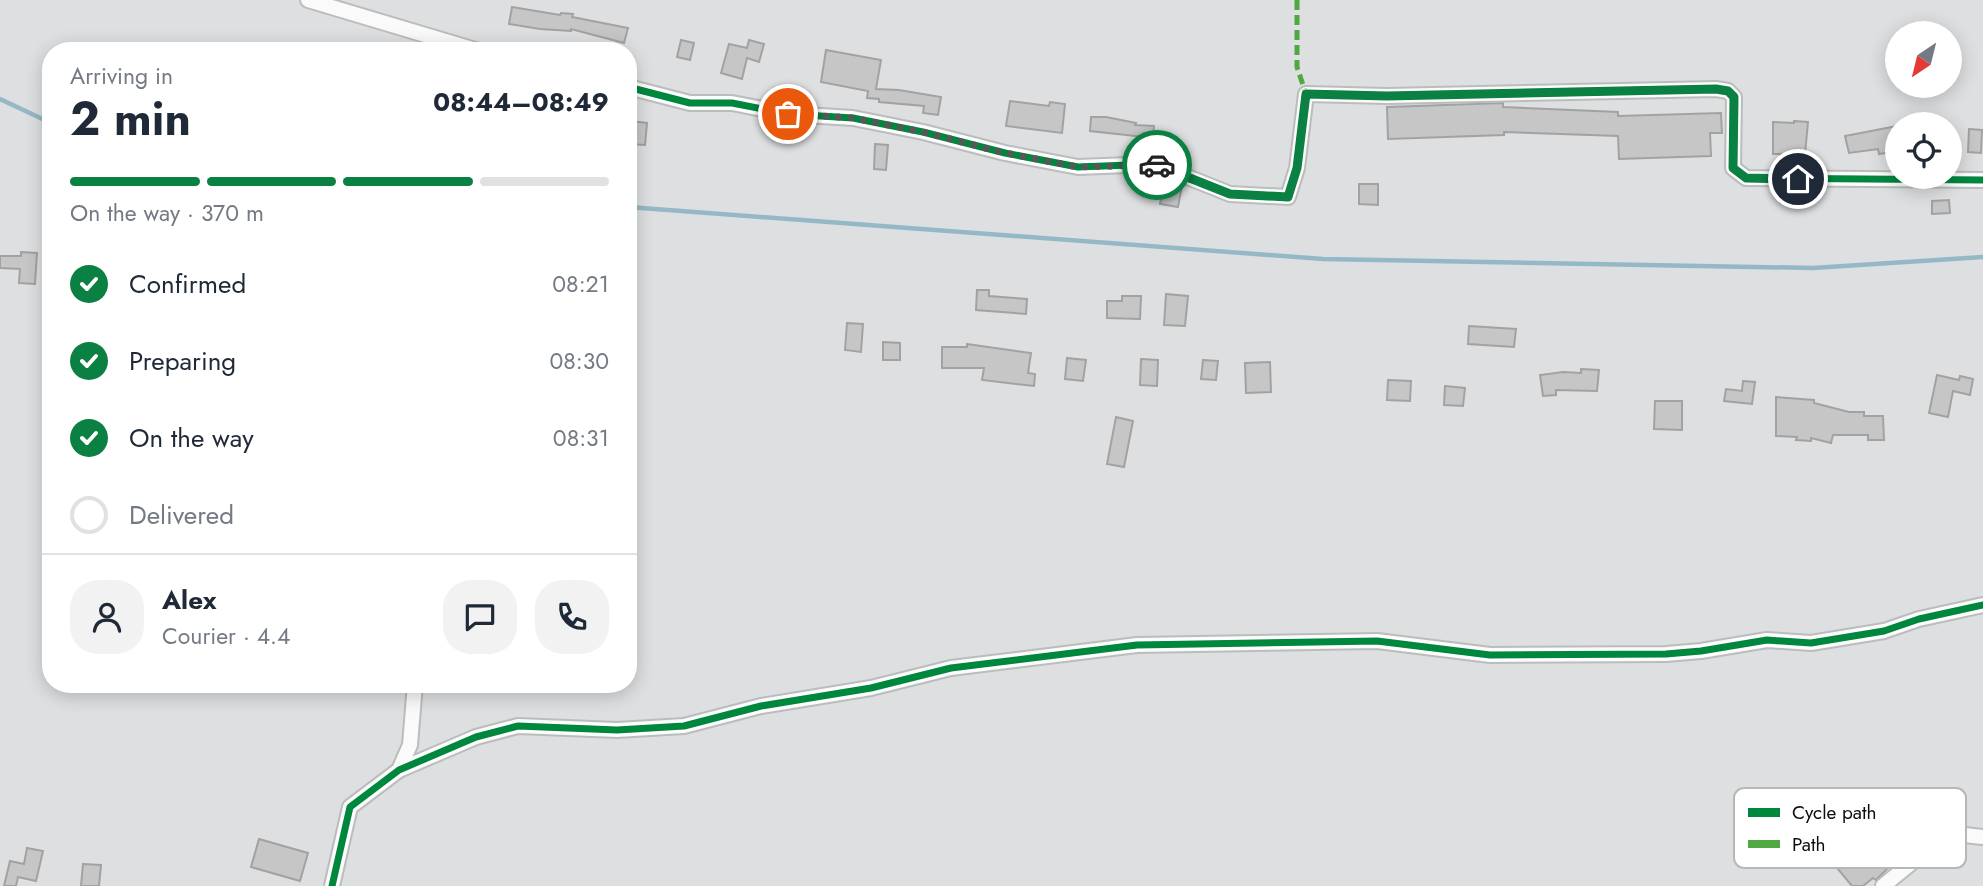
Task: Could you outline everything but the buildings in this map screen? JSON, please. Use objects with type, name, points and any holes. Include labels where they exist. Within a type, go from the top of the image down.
[{"type":"street","points":[[308,0],[449,42]]},
{"type":"street","points":[[637,90],[690,103],[732,103],[788,114],[853,118],[1078,167],[1155,164],[1230,194],[1288,197],[1297,168],[1306,94],[1387,96],[1716,89],[1728,91],[1734,97],[1733,168],[1746,178],[1983,180]]},
{"type":"street","points":[[332,886],[350,807],[399,770],[476,737],[518,726],[617,730],[684,726],[761,706],[871,688],[951,668],[1137,645],[1377,641],[1490,655],[1666,653],[1702,651],[1767,640],[1811,643],[1884,631],[1919,619],[1983,605]]},
{"type":"street","points":[[399,770],[410,746],[414,693]]},
{"type":"street","points":[[1883,886],[1905,868]]},
{"type":"waterway","points":[[0,99],[42,119]]},
{"type":"waterway","points":[[637,208],[1323,259],[1813,268],[1983,257]]},
{"type":"marked path","points":[[1297,0],[1297,67],[1306,94]]},
{"type":"cycle path","points":[[637,89],[690,103],[732,103],[788,114],[853,118],[1078,167],[1155,164],[1230,194],[1288,197],[1297,168],[1306,94],[1387,96],[1716,89],[1728,91],[1734,97],[1733,168],[1746,178],[1983,180]]},
{"type":"cycle path","points":[[332,886],[350,807],[399,770],[476,737],[518,726],[617,730],[684,726],[761,706],[871,688],[951,668],[1137,645],[1377,641],[1490,655],[1666,654],[1767,640],[1811,643],[1884,631],[1919,619],[1983,605]]},
{"type":"way so far","points":[[788,114],[853,118],[1078,167],[1157,165]]},
{"type":"route","points":[[1157,165],[1230,194],[1288,197],[1297,168],[1306,94],[1387,96],[1716,89],[1728,91],[1734,97],[1733,168],[1739,175],[1746,178],[1798,179]]}]
